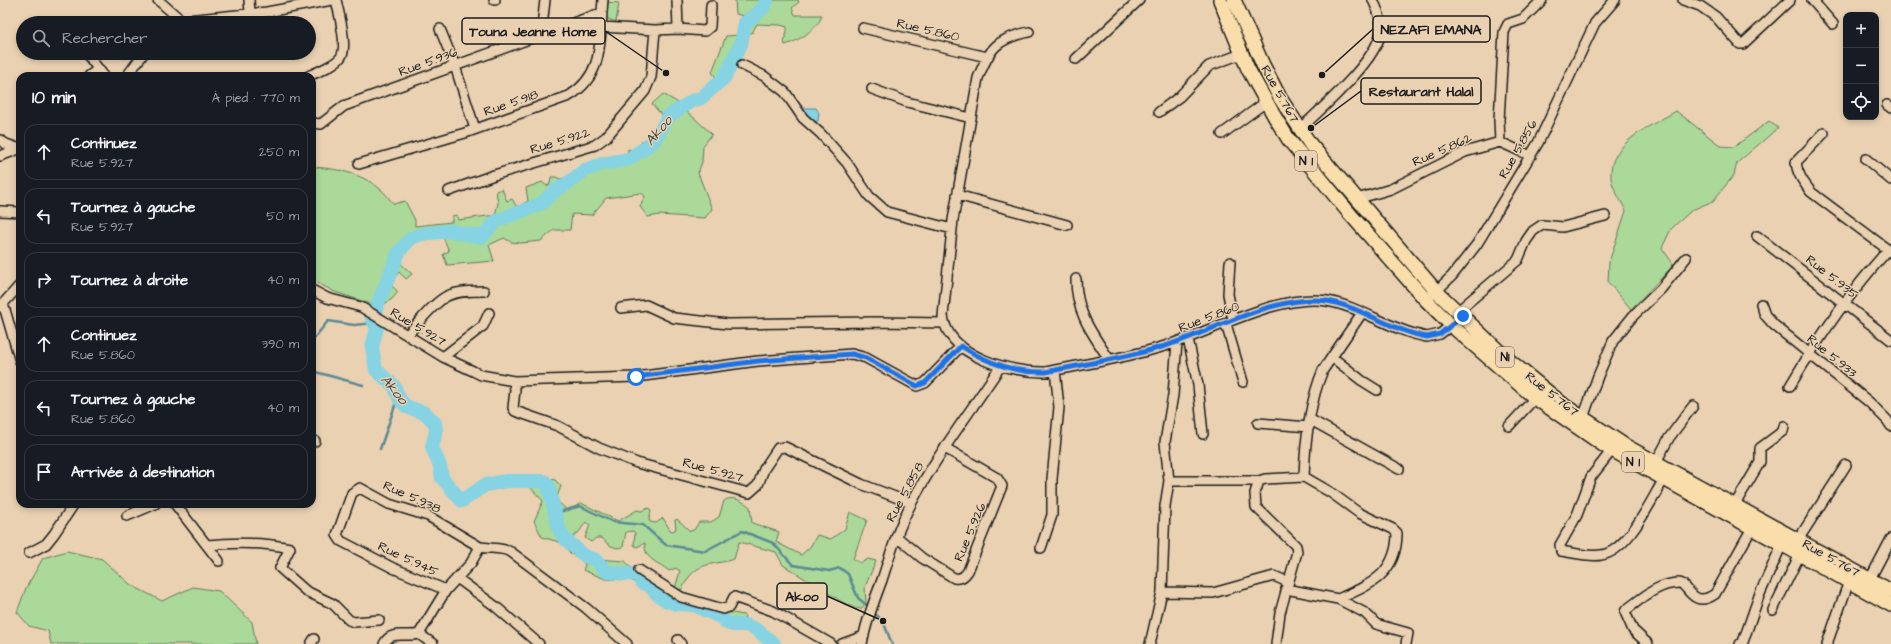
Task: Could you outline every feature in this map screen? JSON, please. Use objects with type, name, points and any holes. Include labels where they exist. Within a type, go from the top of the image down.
[{"type":"highway","name":"N 1","points":[[1220,0],[1241,54],[1266,102],[1289,140],[1426,300],[1452,326],[1534,398],[1560,417],[1612,450],[1849,581],[1867,584]]},
{"type":"highway","name":"Rue 5.767","points":[[1234,0],[1262,65],[1280,98],[1300,129],[1324,161],[1436,291],[1461,313],[1504,357],[1537,384],[1583,418],[1624,445],[1798,540],[1867,584],[1891,605]]},
{"type":"highway","name":"Rue 5.767","points":[[1867,584],[1891,591]]},
{"type":"street","points":[[158,0],[174,16]]},
{"type":"street","points":[[249,0],[250,13]]},
{"type":"street","points":[[227,16],[332,0]]},
{"type":"street","points":[[316,73],[323,70],[340,58],[343,54],[342,27],[336,0]]},
{"type":"street","points":[[542,35],[545,0]]},
{"type":"street","name":"Rue 5.918","points":[[359,164],[475,129],[569,96],[576,92],[595,68],[598,58],[603,0]]},
{"type":"street","points":[[678,0],[678,29]]},
{"type":"street","points":[[1076,59],[1139,0]]},
{"type":"street","points":[[1300,129],[1357,72],[1379,40],[1381,21],[1373,0]]},
{"type":"street","points":[[1531,156],[1500,142],[1499,120],[1504,32],[1508,24],[1523,19],[1542,0]]},
{"type":"street","name":"Rue 5.856","points":[[1426,300],[1452,276],[1477,244],[1531,156],[1595,23],[1615,0]]},
{"type":"street","points":[[1682,0],[1700,6],[1716,17],[1740,44],[1749,40],[1790,0]]},
{"type":"street","points":[[1812,0],[1833,24]]},
{"type":"street","points":[[601,27],[705,31],[710,27],[711,6]]},
{"type":"street","name":"Rue 5.936","points":[[316,123],[321,124],[344,106],[601,13]]},
{"type":"street","name":"Rue 5.860","points":[[863,28],[987,57]]},
{"type":"street","points":[[440,29],[455,66],[475,129]]},
{"type":"street","name":"Rue 5.922","points":[[449,191],[601,141],[640,97],[649,84],[651,77],[655,30]]},
{"type":"street","points":[[621,308],[646,305],[674,318],[728,324],[876,322],[944,324],[943,316],[952,229],[978,78],[987,57],[1001,42],[1010,36],[1029,32]]},
{"type":"street","points":[[1159,112],[1179,97],[1209,66],[1241,54]]},
{"type":"street","points":[[91,60],[100,72]]},
{"type":"street","points":[[130,72],[139,60]]},
{"type":"street","points":[[742,65],[764,76],[785,92],[803,118],[821,134],[847,163],[869,196],[887,212],[952,229]]},
{"type":"street","points":[[872,89],[907,102],[971,118]]},
{"type":"street","points":[[1222,134],[1266,102]]},
{"type":"street","points":[[1790,386],[1809,353],[1844,303],[1889,251],[1811,192],[1802,180],[1796,168],[1796,162],[1824,133]]},
{"type":"street","points":[[0,140],[16,148]]},
{"type":"street","name":"Rue 5.862","points":[[1357,199],[1391,189],[1465,152],[1500,142]]},
{"type":"street","points":[[0,156],[16,150]]},
{"type":"street","points":[[1866,160],[1891,180]]},
{"type":"street","points":[[958,195],[1067,225]]},
{"type":"street","points":[[0,212],[16,212]]},
{"type":"street","name":"Rue 5.860","points":[[944,324],[952,338],[976,356],[1000,367],[1037,372],[1055,370],[1109,359],[1188,339],[1230,322],[1285,303],[1297,301],[1327,301],[1427,337],[1440,334],[1452,326],[1461,313],[1518,260],[1526,241],[1533,231],[1542,225],[1563,227],[1605,216]]},
{"type":"street","name":"Rue 5.935","points":[[1757,236],[1891,340]]},
{"type":"street","points":[[1583,418],[1613,341],[1633,316],[1661,289],[1686,258]]},
{"type":"street","points":[[1230,262],[1228,294],[1230,322],[1243,382]]},
{"type":"street","points":[[1076,279],[1076,295],[1080,310],[1091,332],[1109,359]]},
{"type":"street","points":[[16,289],[2,305],[16,349]]},
{"type":"street","points":[[407,335],[438,303],[447,296],[468,291],[484,290]]},
{"type":"street","name":"Rue 5.927","points":[[316,292],[327,298],[361,307],[443,357],[481,375],[514,381],[636,377],[758,361],[852,354],[866,358],[917,386],[925,383],[961,346]]},
{"type":"street","name":"Rue 5.933","points":[[1761,304],[1765,315],[1774,325],[1890,420]]},
{"type":"street","points":[[443,357],[483,326],[490,312]]},
{"type":"street","points":[[1304,477],[1310,423],[1318,380],[1362,313]]},
{"type":"street","points":[[1188,339],[1198,385],[1203,434]]},
{"type":"street","points":[[1150,644],[1162,592],[1165,506],[1169,481],[1165,442],[1173,395],[1177,342]]},
{"type":"street","points":[[1332,357],[1377,390]]},
{"type":"street","name":"Rue 5.858","points":[[863,640],[867,623],[897,537],[911,504],[945,448],[1000,367]]},
{"type":"street","points":[[1041,548],[1052,515],[1052,479],[1059,407],[1055,370]]},
{"type":"street","name":"Rue 5.927","points":[[514,381],[515,390],[513,408],[515,411],[558,426],[599,448],[637,463],[749,493],[758,485],[764,469],[778,448],[785,447],[861,484],[911,504]]},
{"type":"street","points":[[1509,426],[1534,398]]},
{"type":"street","points":[[1656,462],[1669,438],[1693,406]]},
{"type":"street","points":[[1258,423],[1310,423],[1399,469]]},
{"type":"street","points":[[1734,506],[1760,462],[1760,448],[1784,431],[1784,426]]},
{"type":"street","name":"Rue 5.926","points":[[897,537],[922,558],[954,578],[964,576],[968,571],[1002,486],[997,478],[945,448]]},
{"type":"street","points":[[1612,450],[1591,477],[1577,515],[1560,545],[1561,551],[1602,555],[1616,548],[1629,536],[1664,479]]},
{"type":"street","points":[[1798,540],[1846,465]]},
{"type":"street","points":[[1169,481],[1259,481],[1264,479],[1304,477],[1330,492],[1359,513],[1393,529],[1397,533],[1395,552],[1384,574],[1374,582],[1338,599]]},
{"type":"street","points":[[1259,481],[1255,493],[1256,507],[1296,546],[1297,552],[1280,613],[1276,644]]},
{"type":"street","name":"Rue 5.938","points":[[341,541],[337,535],[352,493],[360,488],[389,504],[428,516],[480,547]]},
{"type":"street","points":[[29,553],[46,544],[71,508]]},
{"type":"street","points":[[127,516],[146,508]]},
{"type":"street","points":[[178,508],[219,561]]},
{"type":"street","points":[[1648,644],[1633,630],[1625,612],[1626,610],[1652,591],[1678,583],[1684,585],[1689,593],[1699,599],[1710,598],[1715,594],[1752,528]]},
{"type":"street","points":[[1867,584],[1891,538]]},
{"type":"street","name":"Rue 5.945","points":[[341,541],[393,568],[446,590],[419,634]]},
{"type":"street","points":[[207,545],[264,543],[290,548],[280,568],[306,591],[332,604],[345,617],[354,622],[379,620]]},
{"type":"street","points":[[1740,644],[1743,642],[1759,596],[1782,544]]},
{"type":"street","points":[[446,590],[471,563],[480,547],[491,549],[503,548],[512,552],[586,608],[627,644]]},
{"type":"street","points":[[1773,610],[1800,554]]},
{"type":"street","points":[[639,570],[681,597],[723,609],[729,607],[734,597],[773,611],[831,644]]},
{"type":"street","points":[[1162,592],[1213,593],[1274,576],[1287,585],[1338,599],[1360,610],[1376,624],[1408,632],[1406,644]]},
{"type":"street","points":[[457,578],[495,606],[539,644]]},
{"type":"street","points":[[1827,644],[1849,581]]},
{"type":"street","points":[[384,644],[390,637],[398,634],[413,636],[419,634],[433,644]]},
{"type":"street","points":[[842,644],[863,640]]},
{"type":"green space","points":[[735,0],[798,0],[799,2],[792,8],[795,15],[822,15],[817,25],[807,34],[785,45],[787,27],[780,25],[757,24],[752,33],[745,33],[733,67],[721,83],[696,106],[691,103],[684,109],[712,134],[703,146],[702,162],[698,173],[712,209],[705,218],[659,215],[648,217],[640,207],[645,196],[641,193],[606,198],[592,215],[572,214],[570,230],[554,230],[541,241],[521,243],[511,242],[504,238],[489,245],[494,261],[447,265],[443,254],[449,251],[442,235],[424,240],[419,236],[406,247],[400,263],[412,274],[406,279],[399,272],[390,284],[398,292],[392,299],[380,307],[335,292],[316,282],[316,167],[338,170],[356,175],[372,183],[394,204],[405,201],[415,220],[415,226],[452,222],[452,216],[457,215],[458,220],[495,215],[498,203],[496,191],[502,189],[507,201],[512,199],[517,207],[528,201],[526,188],[542,182],[547,186],[550,184],[551,177],[560,179],[572,176],[591,164],[627,154],[628,149],[634,151],[643,147],[641,142],[646,139],[650,142],[665,119],[652,104],[663,94],[682,105],[703,93],[717,79],[712,72],[726,36],[740,35],[741,33],[744,16],[736,14]]},
{"type":"green space","points":[[605,2],[619,3],[616,22],[608,19],[604,14]]},
{"type":"green space","points":[[1676,111],[1721,146],[1734,147],[1769,121],[1778,128],[1737,163],[1734,175],[1713,201],[1692,210],[1671,229],[1662,248],[1674,265],[1631,309],[1608,282],[1609,262],[1626,211],[1611,181],[1612,165],[1616,154],[1633,137]]},
{"type":"green space","points":[[539,475],[555,480],[561,486],[556,500],[568,511],[581,503],[618,521],[637,510],[641,511],[649,508],[651,511],[649,519],[650,522],[656,523],[663,518],[670,530],[673,531],[676,529],[675,520],[677,519],[690,531],[694,530],[699,522],[711,522],[719,517],[724,501],[727,499],[734,499],[750,507],[752,523],[779,532],[776,542],[801,555],[810,547],[817,535],[831,539],[845,529],[850,512],[867,520],[853,559],[861,563],[868,559],[876,561],[865,587],[866,603],[861,609],[844,603],[783,565],[776,552],[739,542],[734,559],[710,564],[698,569],[692,573],[682,589],[678,590],[675,588],[680,571],[676,568],[669,571],[652,560],[645,549],[645,543],[637,547],[634,545],[635,533],[633,531],[626,532],[623,547],[620,548],[608,544],[602,538],[596,538],[591,542],[585,538],[590,525],[586,522],[579,532],[571,539],[583,551],[595,558],[625,561],[636,573],[656,586],[661,594],[666,597],[689,599],[727,612],[744,615],[745,617],[742,620],[713,617],[666,603],[644,586],[630,580],[605,579],[583,570],[585,565],[583,561],[570,553],[562,543],[542,537],[534,521],[543,501],[529,486]]},
{"type":"green space","points":[[67,551],[102,559],[131,585],[162,601],[193,587],[219,591],[252,622],[256,644],[51,644],[48,631],[29,626],[17,612],[26,588],[43,558]]},
{"type":"water","points":[[803,108],[816,108],[819,113],[818,121],[811,123],[803,115]]},
{"type":"waterway","name":"Akoo","points":[[767,0],[763,8],[745,23],[741,44],[724,78],[701,98],[692,101],[669,116],[653,142],[629,159],[602,164],[585,170],[568,183],[557,189],[541,204],[496,221],[482,237],[450,231],[422,234],[411,238],[399,252],[372,318],[377,328],[372,347],[376,370],[394,386],[400,400],[407,407],[425,413],[435,423],[436,431],[432,447],[440,466],[442,478],[462,501],[485,485],[507,481],[544,481],[548,485],[559,529],[565,539],[585,556],[596,560],[607,572],[637,575],[642,583],[650,586],[658,595],[667,601],[677,604],[694,605],[722,618],[727,623],[733,625],[746,625],[757,630],[774,644]]},
{"type":"waterway","points":[[316,336],[328,321],[354,325],[374,323]]},
{"type":"waterway","points":[[316,372],[363,385]]},
{"type":"waterway","points":[[380,449],[398,397]]},
{"type":"waterway","points":[[556,513],[580,506],[613,522],[643,525],[666,545],[705,551],[742,531],[773,543],[793,565],[829,571],[840,568],[848,574],[858,598],[869,607]]},
{"type":"waterway","name":"Akoo","points":[[872,611],[883,621],[892,644]]},
{"type":"place","name":"Touna Jeanne Home","points":[[666,73]]},
{"type":"place","name":"NEZAFI EMANA","points":[[1322,75]]},
{"type":"place","name":"Restaurant Halal","points":[[1311,128]]},
{"type":"place","name":"Akoo","points":[[883,621]]},
{"type":"route","points":[[636,377],[758,361],[852,354],[866,358],[917,386],[925,383],[932,377],[961,346],[976,356],[1000,367],[1046,372],[1163,347],[1226,324],[1233,320],[1285,303],[1297,301],[1327,301],[1427,337],[1433,337],[1440,334],[1463,316]]}]
